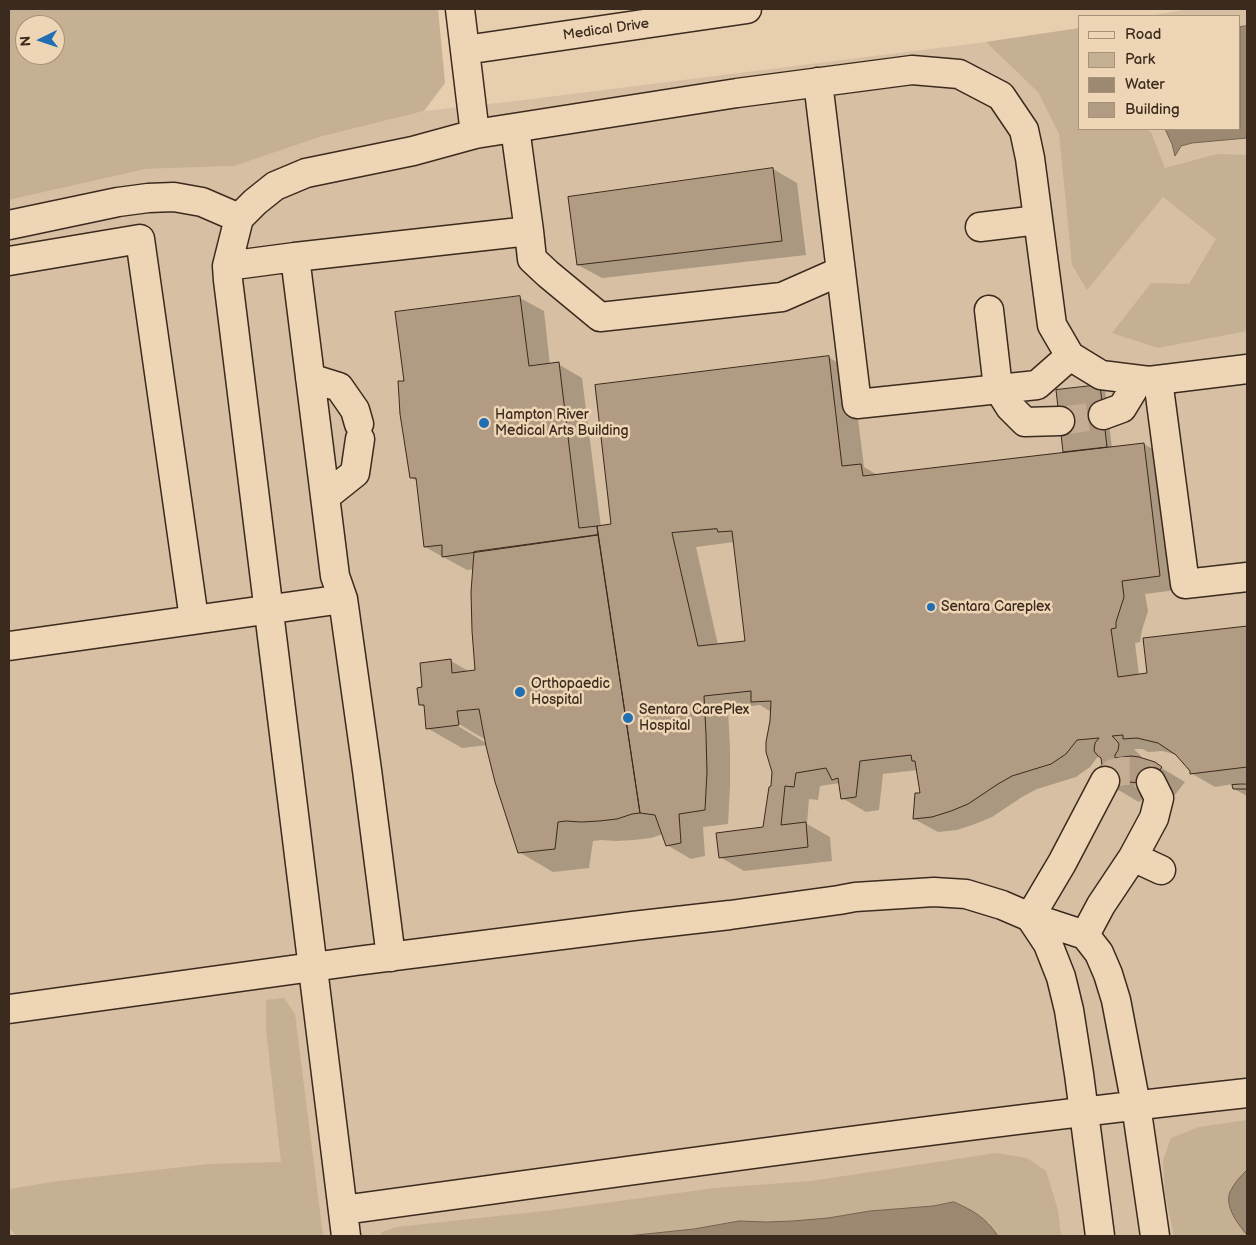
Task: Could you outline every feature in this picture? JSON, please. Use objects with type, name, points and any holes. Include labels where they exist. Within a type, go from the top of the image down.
[{"type":"lane","points":[[460,9],[475,134]]},
{"type":"lane","name":"Medical Drive","points":[[465,50],[747,9]]},
{"type":"lane","points":[[346,1236],[227,266],[238,218],[275,186],[306,173],[413,151],[475,134],[728,94],[912,70],[959,74],[1001,96],[1024,130],[1030,158],[1052,325],[1070,356],[1101,375],[1148,380],[1247,369]]},
{"type":"lane","points":[[818,82],[857,404],[1037,385],[1070,356]]},
{"type":"lane","points":[[516,128],[532,258],[548,274],[600,317],[782,297],[841,271]]},
{"type":"lane","points":[[9,225],[118,202],[174,197],[202,202],[238,218]]},
{"type":"lane","points":[[980,227],[1038,220]]},
{"type":"lane","points":[[227,266],[530,231]]},
{"type":"lane","points":[[9,261],[140,239],[194,619]]},
{"type":"lane","points":[[295,257],[335,576],[343,599],[391,956]]},
{"type":"lane","points":[[989,310],[998,388],[1010,407],[1025,422],[1060,421]]},
{"type":"lane","points":[[310,378],[339,387],[354,410],[360,431],[355,473],[325,497]]},
{"type":"lane","points":[[1103,415],[1122,408],[1148,380]]},
{"type":"lane","points":[[1148,380],[1185,584],[1247,577]]},
{"type":"lane","points":[[9,646],[343,599]]},
{"type":"lane","points":[[1030,917],[1062,863],[1105,781]]},
{"type":"lane","points":[[1085,935],[1101,905],[1133,858],[1154,818],[1158,798],[1151,782]]},
{"type":"lane","points":[[1133,858],[1161,870]]},
{"type":"lane","points":[[9,1009],[391,956],[730,915],[855,897],[934,892],[966,894],[1085,935],[1099,953],[1116,1000],[1136,1105],[1155,1236]]},
{"type":"lane","points":[[1030,917],[1048,944],[1061,977],[1069,1010],[1100,1236]]},
{"type":"lane","points":[[343,1210],[779,1150],[1136,1105],[1247,1093]]},
{"type":"shaded area","name":"Sentara CarePlex Hospital","points":[[1190,9],[1247,9],[1247,1236],[9,1236],[9,200],[146,169],[234,166],[323,136],[424,111],[986,42],[1078,28],[1078,130],[1241,130],[1241,15],[1153,15]]},
{"type":"green space","points":[[9,9],[438,9],[445,83],[424,111],[323,136],[234,166],[146,169],[9,200]]},
{"type":"green space","points":[[1078,28],[1078,130],[1147,130],[1151,132],[1165,168],[1217,154],[1247,155],[1247,331],[1158,348],[1112,333],[1151,283],[1189,284],[1216,239],[1163,197],[1087,290],[1072,265],[1059,134],[1038,92],[986,42]]},
{"type":"green space","points":[[284,998],[295,1014],[323,1236],[17,1236],[9,1228],[9,1189],[58,1181],[209,1164],[281,1162],[266,1029],[266,1000]]},
{"type":"green space","points":[[1247,1120],[1247,1170],[1232,1189],[1229,1200],[1233,1214],[1247,1236],[1174,1236],[1165,1194],[1163,1160],[1171,1138],[1199,1127]]},
{"type":"green space","points":[[996,1153],[1027,1158],[1046,1171],[1058,1210],[1061,1236],[998,1236],[989,1224],[954,1202],[933,1206],[870,1211],[828,1218],[725,1223],[694,1229],[627,1236],[380,1236],[382,1232],[397,1227],[553,1210],[715,1188],[811,1181]]},
{"type":"water","points":[[1247,26],[1247,138],[1192,143],[1181,146],[1175,156],[1165,130],[1241,130],[1241,27]]},
{"type":"water","points":[[1247,1170],[1247,1235],[1233,1215],[1229,1198],[1230,1192]]},
{"type":"water","points":[[954,1202],[979,1215],[998,1236],[627,1236],[694,1229],[739,1221],[767,1222],[828,1218],[870,1211],[933,1206]]},
{"type":"building","points":[[773,168],[782,241],[577,265],[568,197]]},
{"type":"building","name":"Hampton River Medical Arts Building","points":[[520,296],[529,366],[559,362],[579,528],[597,526],[598,535],[442,557],[442,545],[424,547],[416,478],[410,478],[400,414],[398,381],[404,381],[395,312]]},
{"type":"building","name":"Sentara Careplex","points":[[829,356],[842,466],[861,464],[863,476],[1144,443],[1160,576],[1122,581],[1124,597],[1116,628],[1111,629],[1118,677],[1147,673],[1143,638],[1247,626],[1247,767],[1190,774],[1190,771],[1176,755],[1158,743],[1137,738],[1123,739],[1123,735],[1112,736],[1119,744],[1115,758],[1139,757],[1155,762],[1162,767],[1147,787],[1139,783],[1130,782],[1121,784],[1114,789],[1095,771],[1102,765],[1101,758],[1094,751],[1095,743],[1099,738],[1077,740],[1066,754],[1051,764],[1012,776],[968,804],[932,817],[913,819],[915,793],[920,793],[915,761],[912,761],[911,755],[860,761],[856,797],[841,799],[838,778],[832,780],[826,768],[796,773],[794,787],[785,786],[781,825],[806,822],[808,847],[719,858],[716,833],[763,827],[772,772],[766,752],[771,701],[751,702],[751,691],[704,696],[707,772],[705,810],[679,814],[681,843],[666,846],[655,815],[640,813],[597,526],[611,524],[595,385]],"holes":[[[717,529],[718,532],[732,531],[745,641],[698,646],[672,533]]]},
{"type":"building","points":[[1100,385],[1107,447],[1063,452],[1056,390]]},
{"type":"building","name":"Orthopaedic Hospital","points":[[598,535],[640,813],[599,821],[558,822],[555,849],[518,853],[495,782],[479,709],[457,711],[459,725],[426,729],[424,705],[419,705],[417,688],[422,687],[420,663],[451,659],[452,673],[475,670],[471,592],[474,552]]},
{"type":"building","points":[[1247,784],[1247,789],[1233,789],[1232,785]]},
{"type":"tunnel","points":[[1060,421],[1103,415]]},
{"type":"tunnel","points":[[1105,781],[1114,773],[1138,771],[1151,782]]},
{"type":"place","name":"Hampton River Medical Arts Building","points":[[484,423]]},
{"type":"place","name":"Sentara Careplex","points":[[931,607]]},
{"type":"place","name":"Orthopaedic Hospital","points":[[520,692]]},
{"type":"place","name":"Sentara CarePlex Hospital","points":[[628,718]]}]
